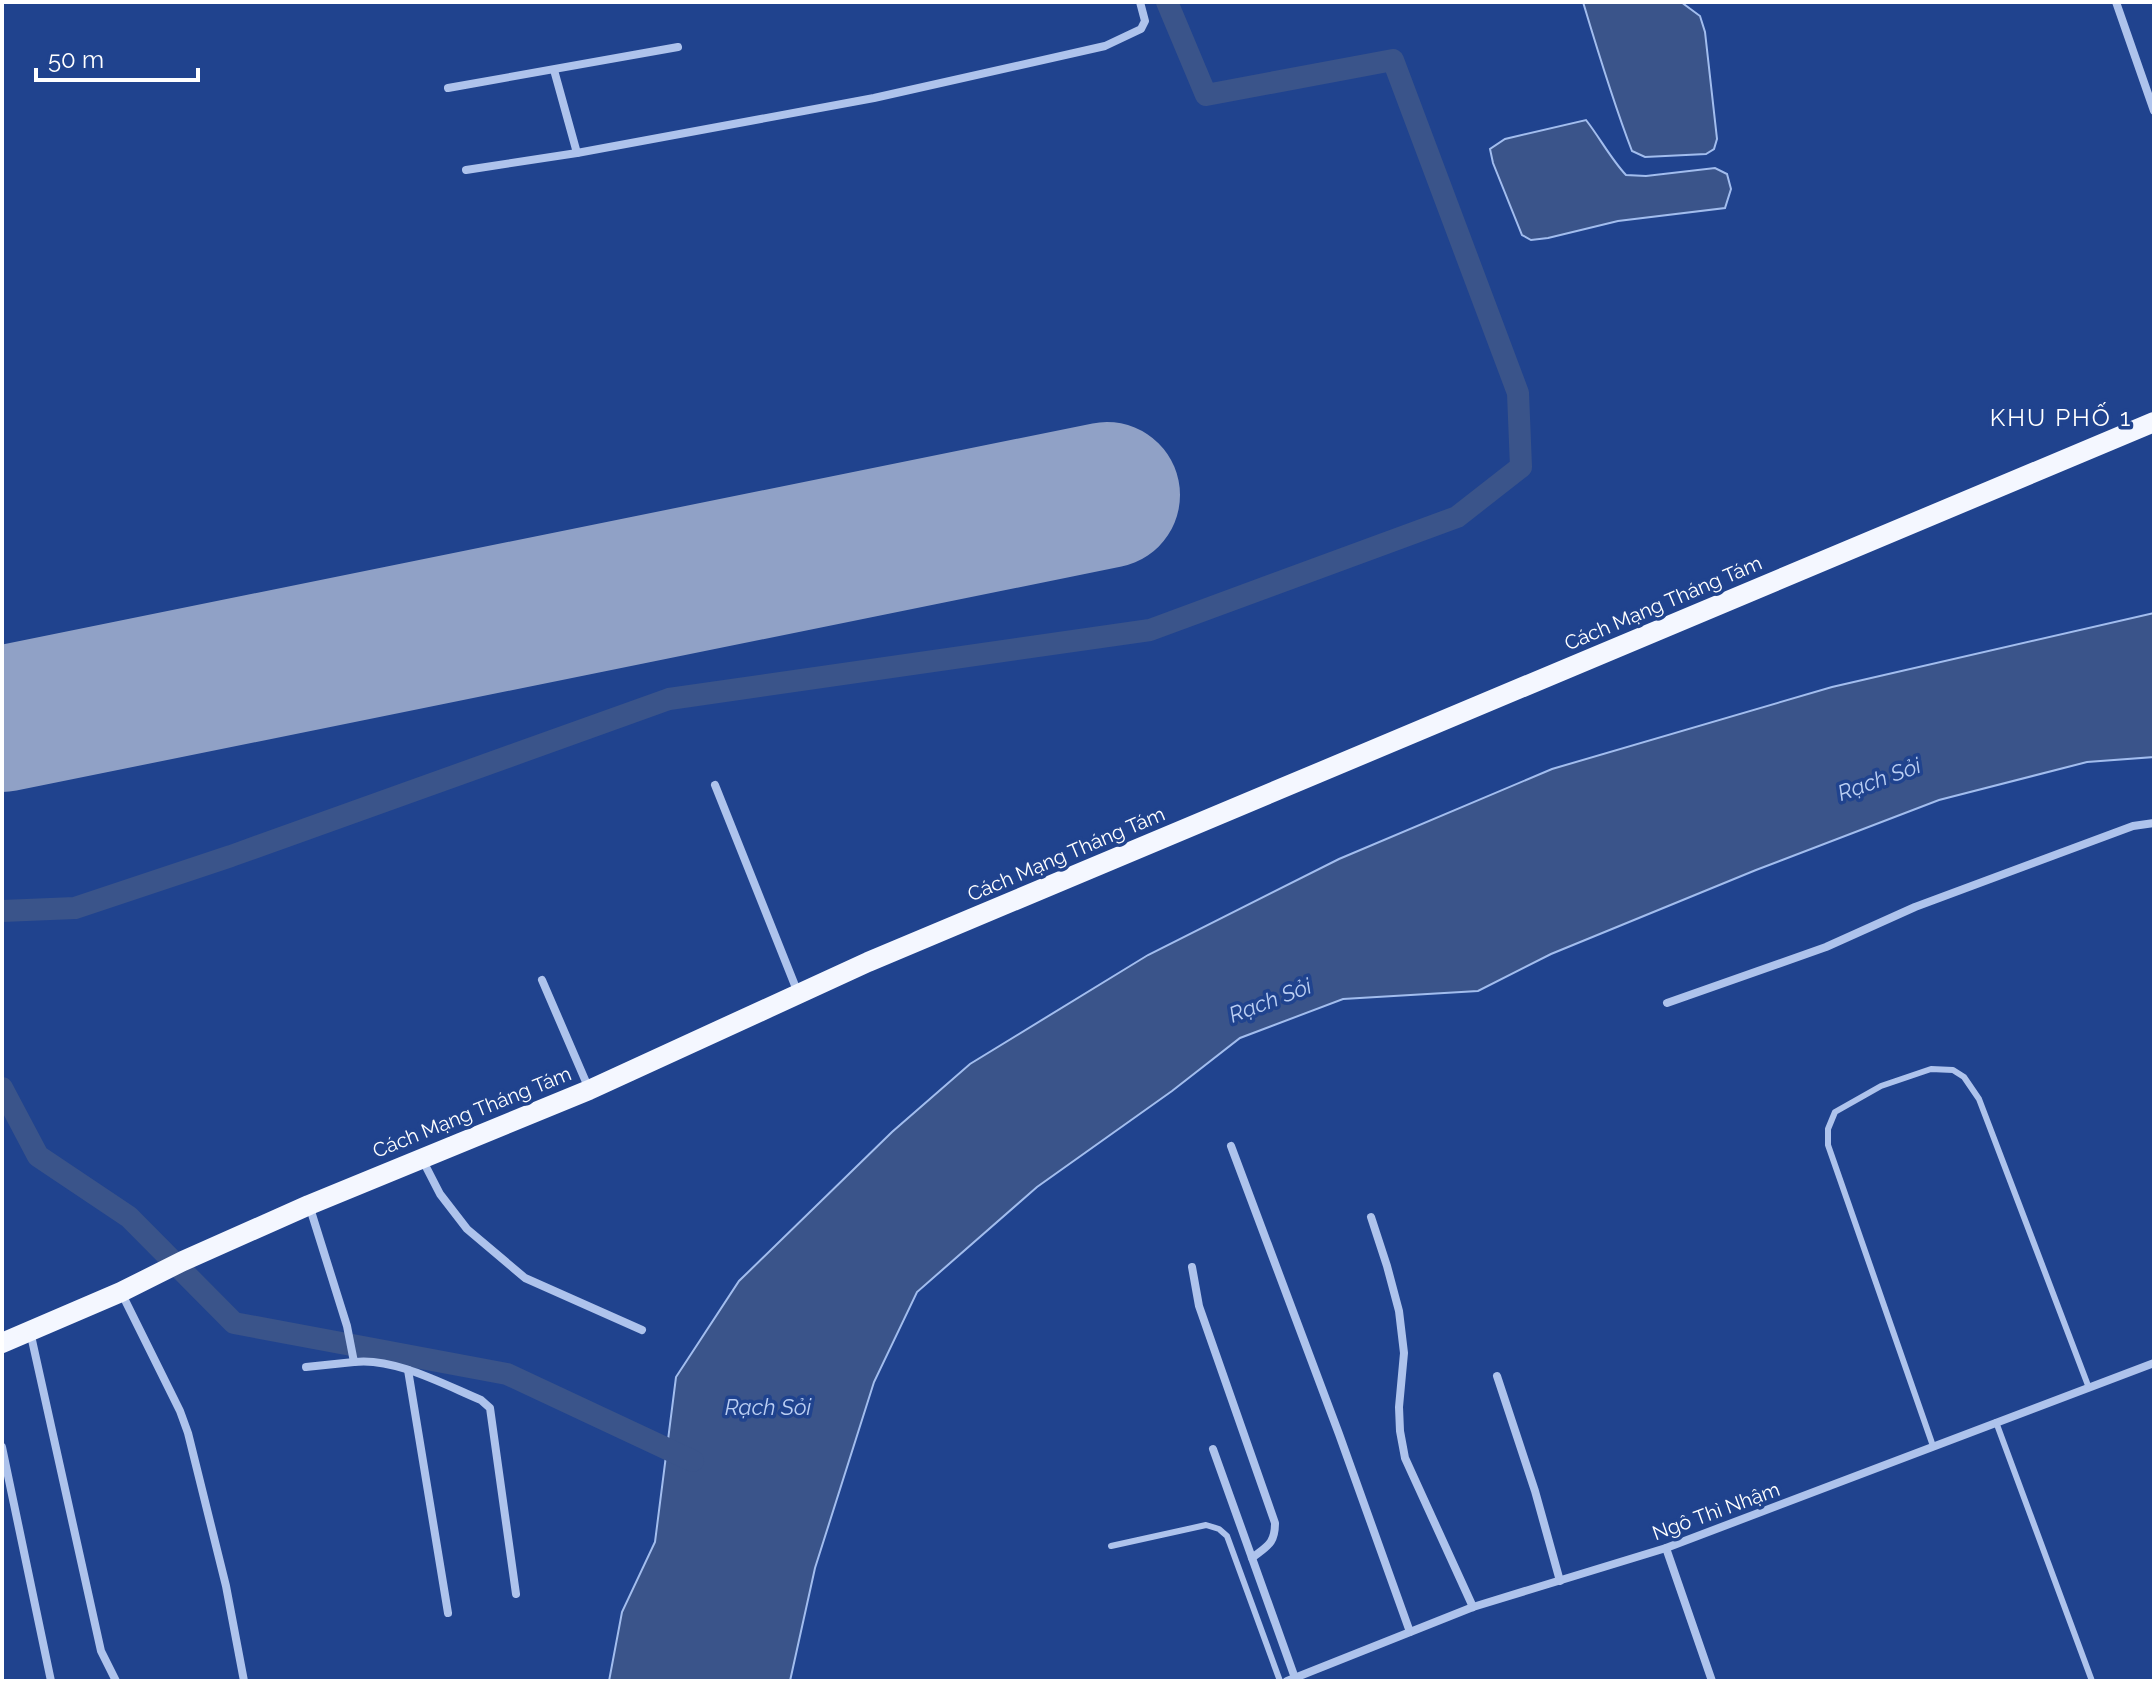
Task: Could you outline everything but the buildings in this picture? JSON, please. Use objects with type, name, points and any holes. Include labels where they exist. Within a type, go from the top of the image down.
[{"type":"main road","name":"Cách Mạng Tháng Tám","points":[[2,1343],[309,1205],[589,1090],[883,956],[2154,422]]},
{"type":"street","points":[[466,170],[577,153],[874,98],[1105,46],[1141,29],[1145,21],[1140,2]]},
{"type":"street","points":[[2116,2],[2154,111]]},
{"type":"street","points":[[448,88],[678,47]]},
{"type":"street","points":[[554,70],[577,153]]},
{"type":"street","points":[[715,785],[798,994]]},
{"type":"street","points":[[1667,1003],[1826,947],[1915,907],[2133,826],[2154,823]]},
{"type":"street","points":[[542,980],[589,1090]]},
{"type":"street","points":[[1231,1146],[1410,1632]]},
{"type":"street","points":[[422,1159],[440,1194],[467,1229],[525,1278],[642,1330]]},
{"type":"street","points":[[309,1205],[347,1326],[354,1362]]},
{"type":"street","points":[[1371,1217],[1399,1311],[1404,1353],[1399,1407],[1405,1458],[1473,1607]]},
{"type":"street","points":[[1192,1267],[1199,1306],[1275,1523],[1271,1543],[1252,1558]]},
{"type":"street","points":[[126,1288],[188,1433],[226,1586],[244,1681]]},
{"type":"street","points":[[29,1330],[101,1651],[116,1681]]},
{"type":"street","points":[[306,1367],[376,1361],[408,1370],[481,1400],[490,1408],[516,1594]]},
{"type":"street","name":"Ngô Thì Nhậm","points":[[1291,1679],[1473,1607],[1666,1548],[2154,1363]]},
{"type":"street","points":[[408,1370],[448,1613]]},
{"type":"street","points":[[1497,1376],[1535,1491],[1560,1581]]},
{"type":"street","points":[[2,1447],[51,1681]]},
{"type":"street","points":[[1213,1449],[1291,1679]]},
{"type":"street","points":[[1666,1548],[1712,1681]]},
{"type":"lane","points":[[1933,1446],[1828,1145],[1828,1129],[1835,1112],[1881,1086],[1931,1069],[1953,1070],[1964,1077],[1979,1099],[2089,1388]]},
{"type":"lane","points":[[1996,1422],[2092,1681]]},
{"type":"lane","points":[[1111,1546],[1206,1525],[1219,1529],[1227,1536],[1280,1681]]},
{"type":"water","points":[[1583,2],[1681,2],[1700,16],[1705,32],[1717,139],[1714,149],[1706,154],[1645,157],[1632,151]]},
{"type":"water","points":[[1586,120],[1626,175],[1646,176],[1715,168],[1727,174],[1731,189],[1725,208],[1618,221],[1548,238],[1531,240],[1522,235],[1490,149],[1505,139]]},
{"type":"water","name":"Rạch Sỏi","points":[[2154,613],[2154,757],[2087,762],[1939,800],[1756,870],[1551,954],[1478,991],[1343,999],[1240,1038],[1172,1091],[1037,1187],[917,1292],[874,1382],[815,1568],[790,1681],[609,1681],[622,1612],[655,1542],[676,1377],[739,1281],[892,1132],[970,1064],[1148,955],[1339,859],[1552,769],[1832,687]]},
{"type":"waterway","points":[[2,911],[75,908],[231,856],[669,699],[1150,630],[1457,517],[1521,467],[1518,393],[1393,60],[1206,95],[1167,2]]},
{"type":"waterway","points":[[2,1088],[38,1156],[129,1217],[234,1323],[507,1374],[693,1461]]},
{"type":"runway","points":[[2,719],[1107,495]]},
{"type":"district","name":"KHU PHỐ 1","points":[[2061,418]]}]
